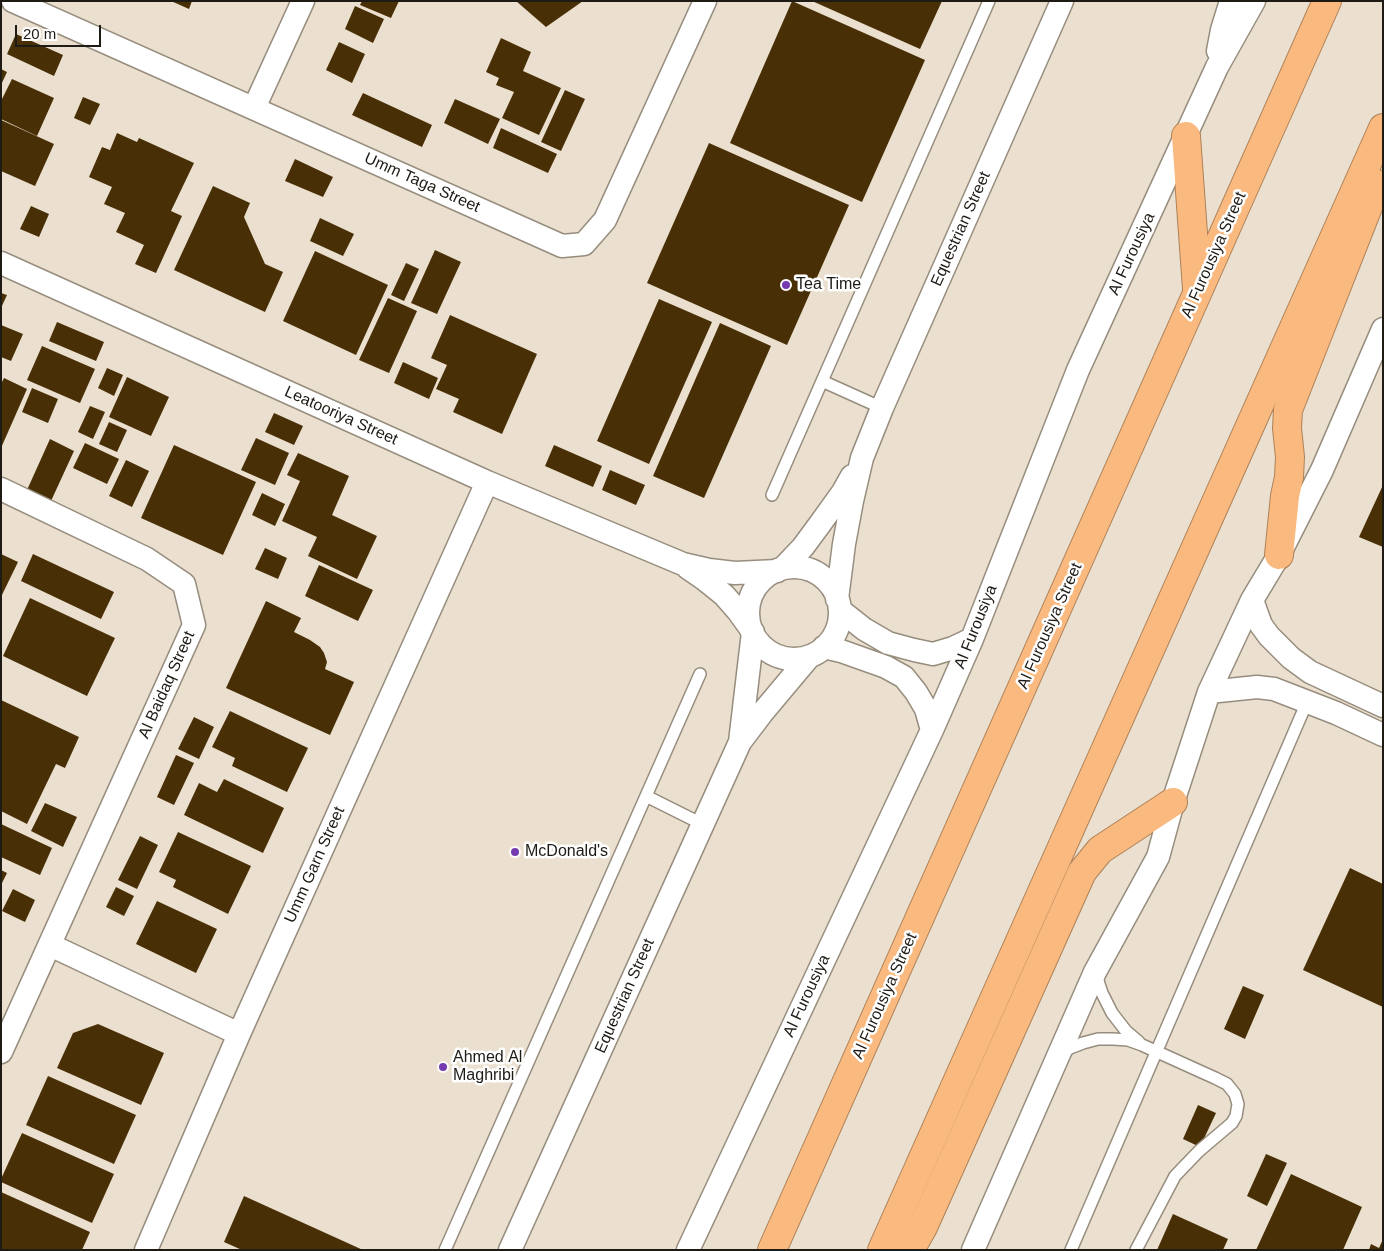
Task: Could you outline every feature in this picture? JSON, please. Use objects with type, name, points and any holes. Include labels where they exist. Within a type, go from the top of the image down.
[{"type":"highway","name":"Al Furousiya Street","points":[[772,1250],[1327,1]]},
{"type":"highway","points":[[882,1250],[1383,128]]},
{"type":"highway","points":[[1186,136],[1198,292]]},
{"type":"highway","points":[[1279,555],[1284,496],[1289,477],[1288,410],[1383,170]]},
{"type":"highway","points":[[910,1250],[923,1227],[1082,872],[1100,850],[1174,802]]},
{"type":"street","name":"Umm Taga Street","points":[[13,1],[562,246],[584,244],[606,220],[705,1]]},
{"type":"street","points":[[254,108],[303,1]]},
{"type":"street","name":"Equestrian Street","points":[[780,569],[803,547],[820,524],[843,492],[862,458],[882,408],[1062,1]]},
{"type":"street","points":[[1217,67],[1218,47],[1231,1]]},
{"type":"street","name":"Al Furousiya","points":[[688,1250],[932,730],[972,639],[1078,370],[1217,67],[1254,1]]},
{"type":"street","name":"Leatooriya Street","points":[[1,263],[487,482],[683,564],[735,573],[756,573],[780,569]]},
{"type":"street","points":[[973,1250],[1095,972],[1158,857],[1209,692],[1252,600],[1279,555],[1322,470],[1383,329]]},
{"type":"street","name":"Equestrian Street","points":[[838,605],[844,544],[862,458]]},
{"type":"street","name":"Umm Garn Street","points":[[146,1250],[239,1034],[487,482]]},
{"type":"street","name":"Al Baidaq Street","points":[[1,489],[147,559],[184,584],[194,625],[1,1052]]},
{"type":"street","name":"Leatooriya Street","points":[[683,564],[724,595],[752,630]]},
{"type":"street","points":[[817,652],[829,643],[837,631],[840,617],[833,589],[824,578],[811,570],[797,567],[780,569],[770,574],[759,583],[751,596],[748,609],[749,624],[754,637],[764,648],[776,655],[790,659],[817,652],[841,651],[886,667],[904,678],[916,692],[926,709],[932,730]]},
{"type":"street","points":[[1252,600],[1268,636],[1291,658],[1310,672],[1383,706]]},
{"type":"street","points":[[838,605],[864,630],[888,643],[914,650],[933,654],[953,648],[972,639]]},
{"type":"street","name":"Equestrian Street","points":[[740,742],[752,630]]},
{"type":"street","name":"Equestrian Street","points":[[510,1250],[740,742],[768,706],[817,652]]},
{"type":"street","points":[[1209,692],[1257,686],[1274,689],[1383,734]]},
{"type":"street","points":[[50,944],[239,1034]]},
{"type":"lane","points":[[772,495],[989,1]]},
{"type":"lane","points":[[822,381],[882,408]]},
{"type":"lane","points":[[445,1250],[700,674]]},
{"type":"lane","points":[[1071,1250],[1307,702]]},
{"type":"lane","points":[[646,796],[702,824]]},
{"type":"lane","points":[[1095,972],[1102,993],[1112,1013],[1142,1045]]},
{"type":"lane","points":[[1057,1057],[1070,1048],[1098,1039],[1128,1040],[1227,1084],[1235,1094],[1238,1104],[1236,1116],[1232,1123],[1192,1157],[1175,1176],[1136,1250]]},
{"type":"building","points":[[171,1],[192,1],[189,9]]},
{"type":"building","points":[[362,1],[399,1],[391,18],[360,5]]},
{"type":"building","points":[[516,1],[583,1],[546,27]]},
{"type":"building","points":[[792,1],[925,60],[862,202],[730,143]]},
{"type":"building","points":[[812,1],[942,1],[920,49]]},
{"type":"building","points":[[355,6],[384,19],[373,43],[345,29]]},
{"type":"building","points":[[16,34],[63,55],[54,76],[7,54]]},
{"type":"building","points":[[501,38],[531,52],[523,71],[561,88],[539,135],[502,118],[514,92],[496,85],[499,78],[486,72]]},
{"type":"building","points":[[339,42],[365,54],[352,83],[326,70]]},
{"type":"building","points":[[1,69],[7,72],[1,85]]},
{"type":"building","points":[[12,79],[54,98],[37,136],[1,119],[1,101]]},
{"type":"building","points":[[565,90],[585,99],[561,151],[541,142]]},
{"type":"building","points":[[363,93],[432,125],[422,147],[352,115]]},
{"type":"building","points":[[83,97],[100,104],[90,125],[74,118]]},
{"type":"building","points":[[455,99],[500,119],[488,144],[444,123]]},
{"type":"building","points":[[1,120],[54,144],[35,186],[1,171]]},
{"type":"building","points":[[501,128],[557,154],[548,173],[493,148]]},
{"type":"building","points":[[117,133],[137,142],[139,138],[194,163],[171,211],[182,216],[156,273],[135,264],[144,245],[116,232],[125,213],[104,204],[112,187],[89,177],[102,147],[110,150]]},
{"type":"building","points":[[709,143],[849,205],[787,345],[647,283]]},
{"type":"building","points":[[295,159],[333,177],[323,197],[285,181]]},
{"type":"building","points":[[213,186],[250,203],[244,217],[265,264],[283,272],[265,312],[174,270]]},
{"type":"building","points":[[31,206],[49,214],[39,237],[20,229]]},
{"type":"building","points":[[320,218],[354,234],[343,256],[310,241]]},
{"type":"building","points":[[435,250],[461,262],[437,314],[411,303]]},
{"type":"building","points":[[315,251],[388,285],[356,355],[283,321]]},
{"type":"building","points":[[406,263],[419,269],[404,301],[391,295]]},
{"type":"building","points":[[1,293],[7,295],[1,308]]},
{"type":"building","points":[[388,298],[417,311],[389,373],[359,360]]},
{"type":"building","points":[[659,299],[712,322],[649,464],[597,441]]},
{"type":"building","points":[[450,315],[537,354],[502,434],[453,412],[459,399],[436,389],[447,365],[431,358]]},
{"type":"building","points":[[57,322],[104,342],[96,361],[49,341]]},
{"type":"building","points":[[720,323],[771,346],[704,498],[653,476]]},
{"type":"building","points":[[1,325],[23,334],[11,361],[1,357]]},
{"type":"building","points":[[42,346],[95,369],[80,403],[27,380]]},
{"type":"building","points":[[403,362],[438,378],[429,399],[394,383]]},
{"type":"building","points":[[107,368],[123,375],[114,396],[98,388]]},
{"type":"building","points":[[127,377],[169,397],[151,436],[109,417]]},
{"type":"building","points":[[4,378],[27,389],[1,448],[1,384]]},
{"type":"building","points":[[32,388],[58,399],[48,423],[22,412]]},
{"type":"building","points":[[90,406],[105,412],[93,439],[78,432]]},
{"type":"building","points":[[274,413],[303,426],[294,445],[265,432]]},
{"type":"building","points":[[109,422],[127,430],[117,452],[99,444]]},
{"type":"building","points":[[256,438],[289,453],[275,485],[241,470]]},
{"type":"building","points":[[50,439],[74,451],[51,501],[27,490]]},
{"type":"building","points":[[85,443],[119,459],[107,484],[73,468]]},
{"type":"building","points":[[174,445],[256,482],[223,555],[141,518]]},
{"type":"building","points":[[554,445],[602,466],[593,487],[545,466]]},
{"type":"building","points":[[298,453],[349,476],[332,515],[377,536],[357,579],[308,556],[317,537],[282,521],[300,481],[287,475]]},
{"type":"building","points":[[126,460],[149,471],[132,507],[109,496]]},
{"type":"building","points":[[610,470],[645,485],[636,505],[602,490]]},
{"type":"building","points":[[1383,485],[1383,547],[1359,537]]},
{"type":"building","points":[[262,493],[285,504],[275,526],[252,515]]},
{"type":"building","points":[[265,548],[287,558],[278,579],[255,569]]},
{"type":"building","points":[[1,554],[18,562],[1,597]]},
{"type":"building","points":[[33,554],[114,592],[101,619],[21,581]]},
{"type":"building","points":[[319,565],[373,590],[358,621],[305,596]]},
{"type":"building","points":[[30,598],[115,638],[87,696],[3,656]]},
{"type":"building","points":[[266,601],[301,618],[294,632],[320,647],[327,662],[325,669],[354,682],[330,735],[226,688]]},
{"type":"building","points":[[1,700],[79,737],[65,768],[56,764],[27,824],[1,811]]},
{"type":"building","points":[[230,711],[308,748],[287,792],[232,766],[235,758],[212,747]]},
{"type":"building","points":[[194,717],[214,727],[199,759],[178,749]]},
{"type":"building","points":[[176,755],[194,763],[174,805],[157,797]]},
{"type":"building","points":[[224,779],[284,808],[263,853],[184,815],[199,783],[217,792]]},
{"type":"building","points":[[45,803],[77,817],[63,847],[31,831]]},
{"type":"building","points":[[1,824],[52,848],[40,875],[1,857]]},
{"type":"building","points":[[178,832],[251,866],[228,914],[173,887],[176,880],[159,872]]},
{"type":"building","points":[[140,836],[158,845],[137,889],[118,880]]},
{"type":"building","points":[[1350,868],[1383,884],[1383,1007],[1303,970]]},
{"type":"building","points":[[1,870],[7,873],[1,885]]},
{"type":"building","points":[[116,887],[134,896],[124,916],[106,907]]},
{"type":"building","points":[[13,889],[35,900],[25,922],[2,911]]},
{"type":"building","points":[[157,901],[217,929],[196,973],[136,944]]},
{"type":"building","points":[[1243,986],[1264,995],[1245,1039],[1224,1029]]},
{"type":"building","points":[[98,1024],[164,1053],[141,1105],[57,1068],[73,1033]]},
{"type":"building","points":[[48,1076],[136,1115],[114,1164],[26,1125]]},
{"type":"building","points":[[1198,1105],[1216,1113],[1200,1147],[1183,1139]]},
{"type":"building","points":[[22,1133],[114,1174],[92,1223],[1,1182]]},
{"type":"building","points":[[1266,1154],[1287,1163],[1267,1206],[1247,1196]]},
{"type":"building","points":[[1291,1174],[1362,1207],[1343,1250],[1256,1250]]},
{"type":"building","points":[[1,1192],[90,1232],[82,1250],[1,1250]]},
{"type":"building","points":[[244,1196],[363,1250],[242,1250],[224,1242]]},
{"type":"building","points":[[1173,1214],[1228,1239],[1223,1250],[1157,1250]]},
{"type":"building","points":[[1383,1239],[1383,1250],[1369,1250],[1371,1244],[1379,1248]]},
{"type":"place","name":"Tea Time","points":[[786,285]]},
{"type":"place","name":"McDonald's","points":[[515,852]]},
{"type":"place","name":"Ahmed Al Maghribi","points":[[443,1067]]}]
